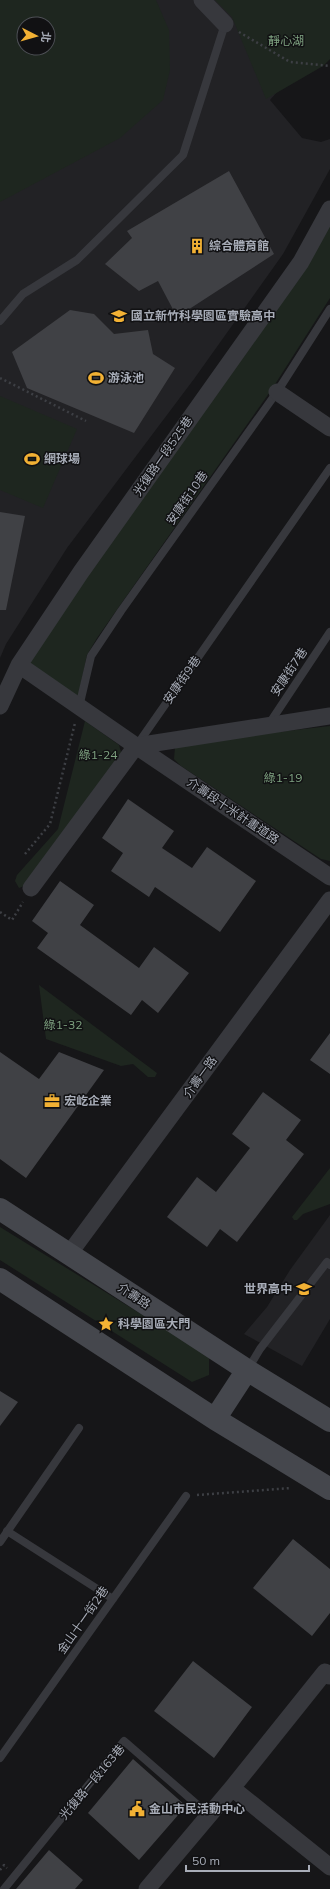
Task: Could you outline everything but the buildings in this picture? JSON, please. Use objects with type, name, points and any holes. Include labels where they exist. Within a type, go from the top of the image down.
[{"type":"street","points":[[202,0],[225,24]]},
{"type":"street","name":"光復路一段525巷","points":[[0,706],[19,665],[81,572],[301,262],[330,209]]},
{"type":"street","points":[[277,392],[330,428]]},
{"type":"street","points":[[19,665],[79,707]]},
{"type":"street","name":"介壽段十米計畫道路","points":[[79,707],[330,876]]},
{"type":"street","points":[[136,746],[330,716]]},
{"type":"street","name":"安康街9巷","points":[[31,888],[136,746]]},
{"type":"street","name":"介壽一路","points":[[69,1254],[330,900]]},
{"type":"street","name":"介壽路","points":[[0,1209],[247,1370],[330,1421]]},
{"type":"street","points":[[0,1279],[215,1419],[330,1490]]},
{"type":"street","points":[[215,1419],[247,1370]]},
{"type":"street","points":[[147,1889],[208,1814],[232,1788],[328,1674]]},
{"type":"street","points":[[232,1788],[330,1866]]},
{"type":"lane","points":[[0,321],[23,294],[76,260],[183,155],[225,24]]},
{"type":"lane","name":"安康街10巷","points":[[79,707],[91,656],[121,611],[277,392],[330,309]]},
{"type":"lane","name":"安康街9巷","points":[[136,746],[330,468]]},
{"type":"lane","name":"安康街7巷","points":[[268,725],[330,632]]},
{"type":"lane","points":[[247,1370],[260,1349],[327,1262],[330,1265]]},
{"type":"lane","points":[[0,1542],[79,1428]]},
{"type":"lane","name":"金山十一街2巷","points":[[0,1758],[186,1496]]},
{"type":"lane","points":[[8,1531],[113,1598]]},
{"type":"lane","name":"光復路一段163巷","points":[[4,1889],[124,1740],[208,1814]]},
{"type":"path","points":[[225,24],[290,62],[330,66]]},
{"type":"path","points":[[0,378],[86,421]]},
{"type":"path","points":[[25,854],[50,824],[79,707]]},
{"type":"path","points":[[0,912],[12,920],[31,888]]},
{"type":"path","points":[[186,1496],[295,1487]]},
{"type":"shaded area","name":"國立新竹科學園區實驗高中","points":[[0,0],[217,0],[310,54],[270,100],[302,138],[321,142],[330,139],[330,169],[283,254],[194,379],[67,548],[6,644],[0,658]]},
{"type":"shaded area","name":"世界高中","points":[[330,1215],[330,1319],[302,1366],[244,1334],[267,1307],[290,1270]]},
{"type":"green space","points":[[0,0],[156,0],[169,30],[170,70],[163,100],[120,138],[0,202]]},
{"type":"green space","name":"靜心湖","points":[[215,0],[330,0],[330,59],[323,66],[266,99],[232,17]]},
{"type":"green space","points":[[330,221],[330,298],[272,389],[97,638],[87,655],[78,697],[26,665]]},
{"type":"green space","name":"網球場","points":[[0,396],[77,429],[43,508],[0,490]]},
{"type":"green space","name":"綠1-24","points":[[85,721],[119,745],[122,756],[24,886],[19,888],[15,881],[17,875],[58,829]]},
{"type":"green space","name":"綠1-19","points":[[330,726],[330,861],[321,859],[181,766],[174,759],[175,748],[181,743]]},
{"type":"green space","name":"綠1-32","points":[[39,985],[157,1073],[155,1077],[148,1077],[133,1064],[121,1066],[46,1039]]},
{"type":"green space","points":[[330,1168],[330,1204],[303,1214],[297,1220],[294,1220],[292,1217]]},
{"type":"green space","points":[[0,1227],[209,1356],[209,1375],[192,1382],[0,1260]]},
{"type":"place","name":"綜合體育館","points":[[197,246]]},
{"type":"place","name":"國立新竹科學園區實驗高中","points":[[119,316]]},
{"type":"place","name":"游泳池","points":[[96,378]]},
{"type":"place","name":"網球場","points":[[32,459]]},
{"type":"place","name":"宏屹企業","points":[[52,1101]]},
{"type":"place","name":"世界高中","points":[[304,1289]]},
{"type":"place","name":"科學園區大門","points":[[106,1324]]},
{"type":"place","name":"金山市民活動中心","points":[[137,1809]]}]
